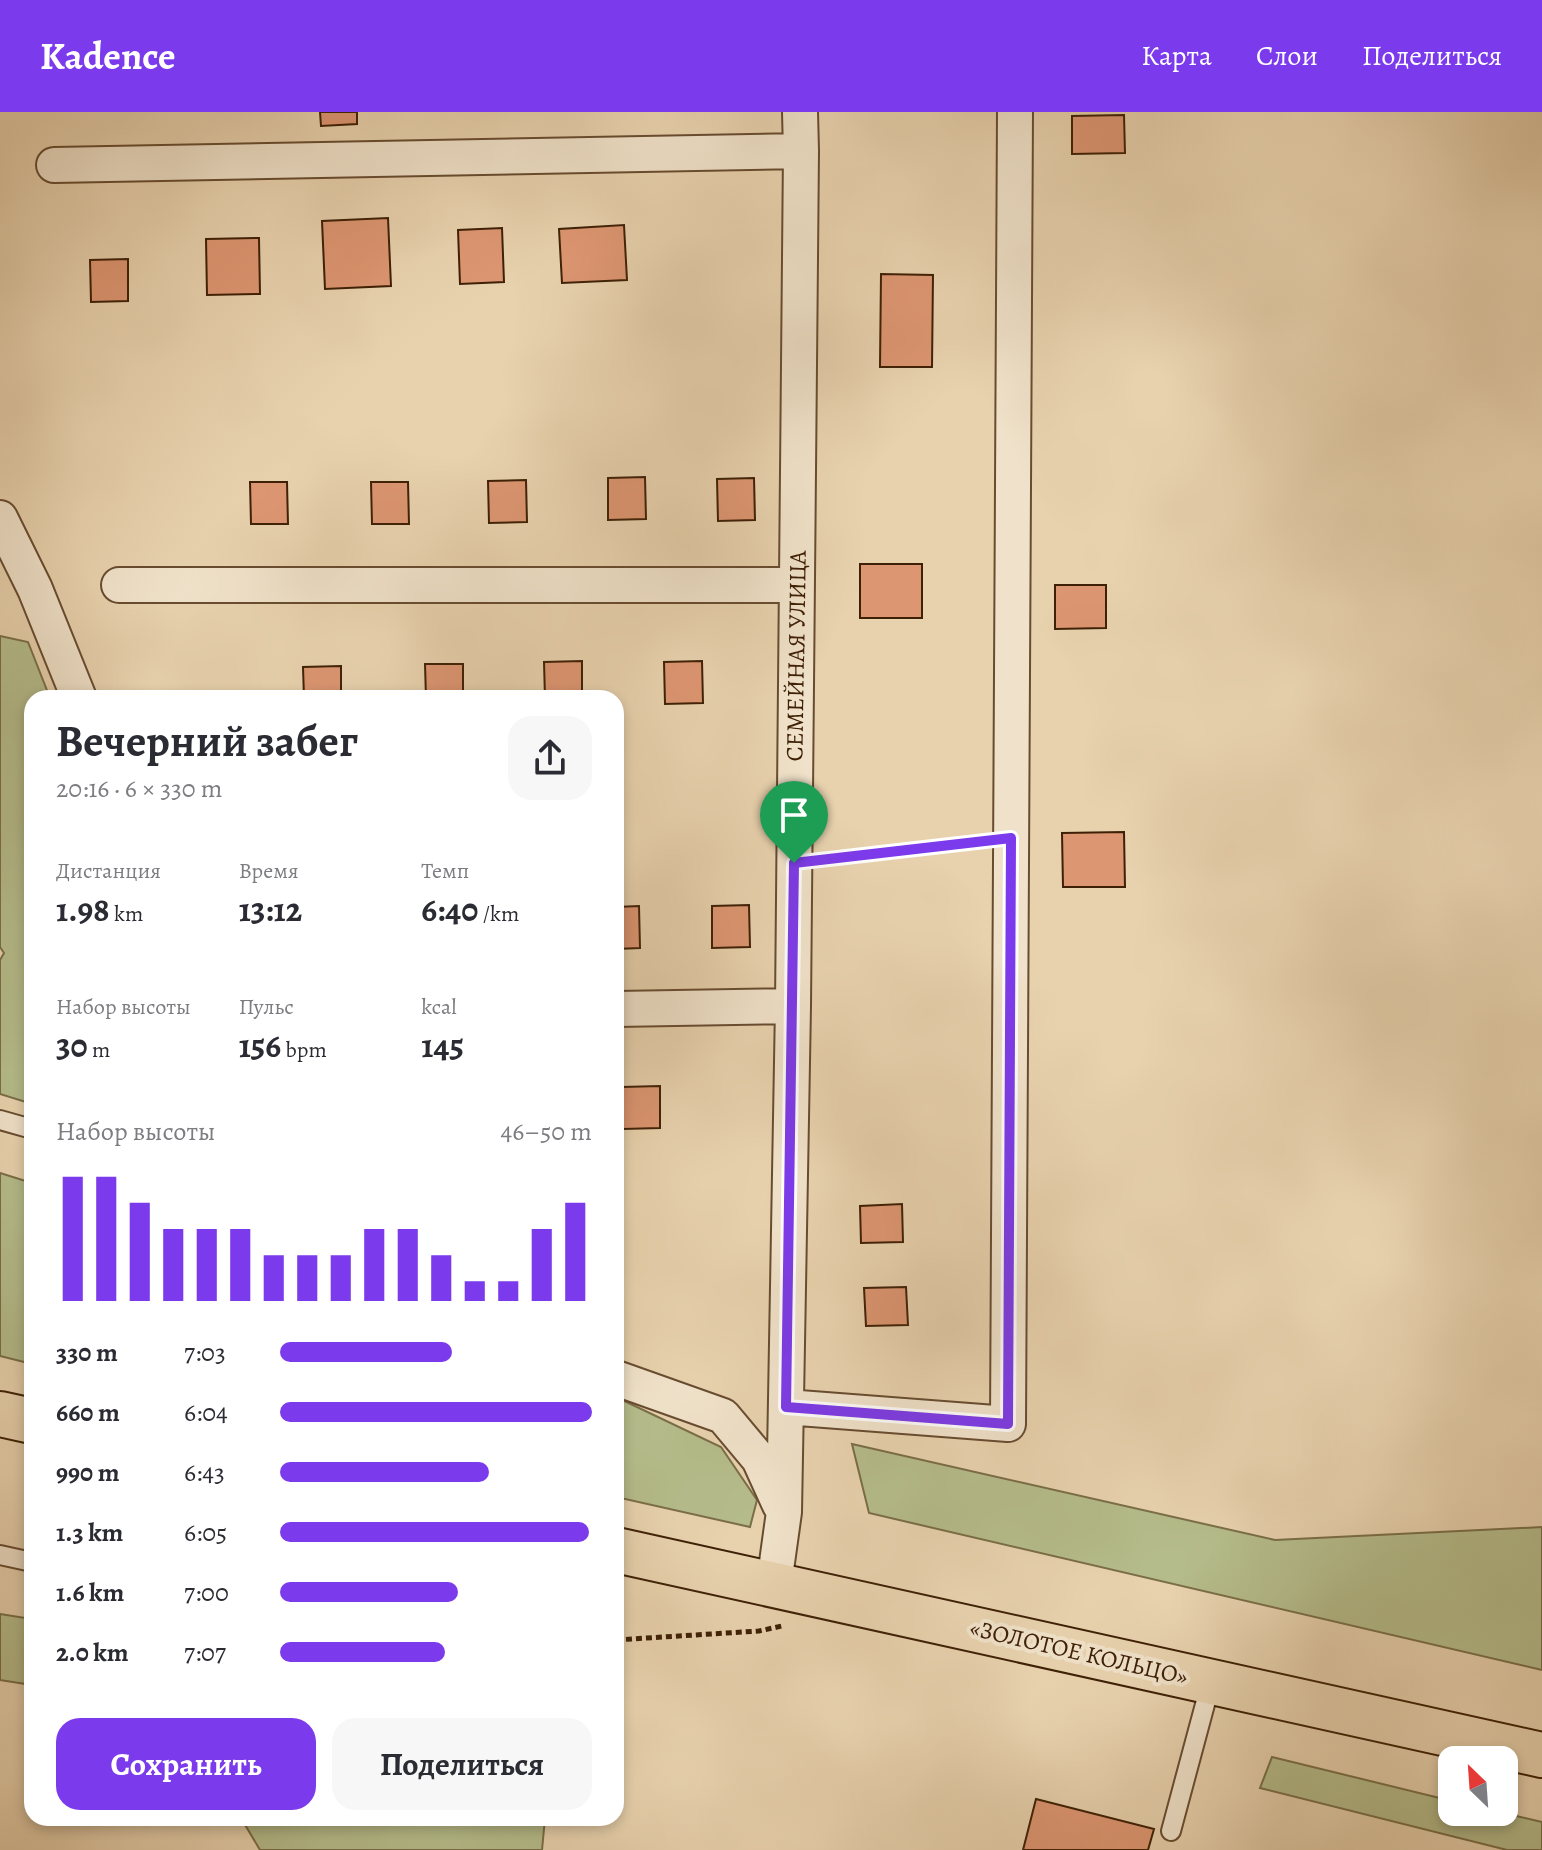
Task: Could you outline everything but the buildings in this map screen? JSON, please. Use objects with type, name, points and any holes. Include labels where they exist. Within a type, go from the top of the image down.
[{"type":"main road","points":[[0,1414],[24,1419]]},
{"type":"main road","name":"«ЗОЛОТОЕ КОЛЬЦО»","points":[[624,1552],[1542,1755]]},
{"type":"street","name":"СЕМЕЙНАЯ УЛИЦА","points":[[774,1584],[784,1512],[786,1407],[793,1006],[800,112]]},
{"type":"street","points":[[786,1407],[1008,1424],[1015,112]]},
{"type":"street","points":[[54,165],[801,151]]},
{"type":"street","points":[[0,518],[35,589],[76,690]]},
{"type":"street","points":[[119,585],[796,585]]},
{"type":"street","points":[[624,1009],[793,1006]]},
{"type":"street","points":[[624,1381],[723,1416],[759,1459],[784,1512]]},
{"type":"lane","points":[[0,1120],[24,1127]]},
{"type":"lane","points":[[0,1555],[24,1560]]},
{"type":"lane","points":[[1171,1831],[1211,1682]]},
{"type":"path","points":[[794,863],[1011,838]]},
{"type":"path","points":[[624,1639],[759,1631],[787,1625]]},
{"type":"green space","points":[[0,636],[28,642],[47,690],[24,690],[24,1102],[0,1094],[0,960],[4,953],[0,947]]},
{"type":"green space","points":[[0,1173],[24,1180],[24,1362],[0,1356]]},
{"type":"green space","points":[[624,1401],[721,1447],[757,1500],[750,1527],[624,1499]]},
{"type":"green space","points":[[852,1444],[1275,1540],[1542,1527],[1542,1670],[869,1513]]},
{"type":"green space","points":[[0,1614],[24,1618],[24,1684],[0,1680]]},
{"type":"green space","points":[[1272,1757],[1438,1798],[1438,1826],[1518,1826],[1518,1816],[1542,1822],[1542,1850],[1507,1850],[1260,1788]]},
{"type":"green space","points":[[246,1826],[544,1826],[542,1850],[260,1850]]},
{"type":"route","points":[[1011,838],[1008,1424],[786,1407],[794,863],[1011,838]]}]
